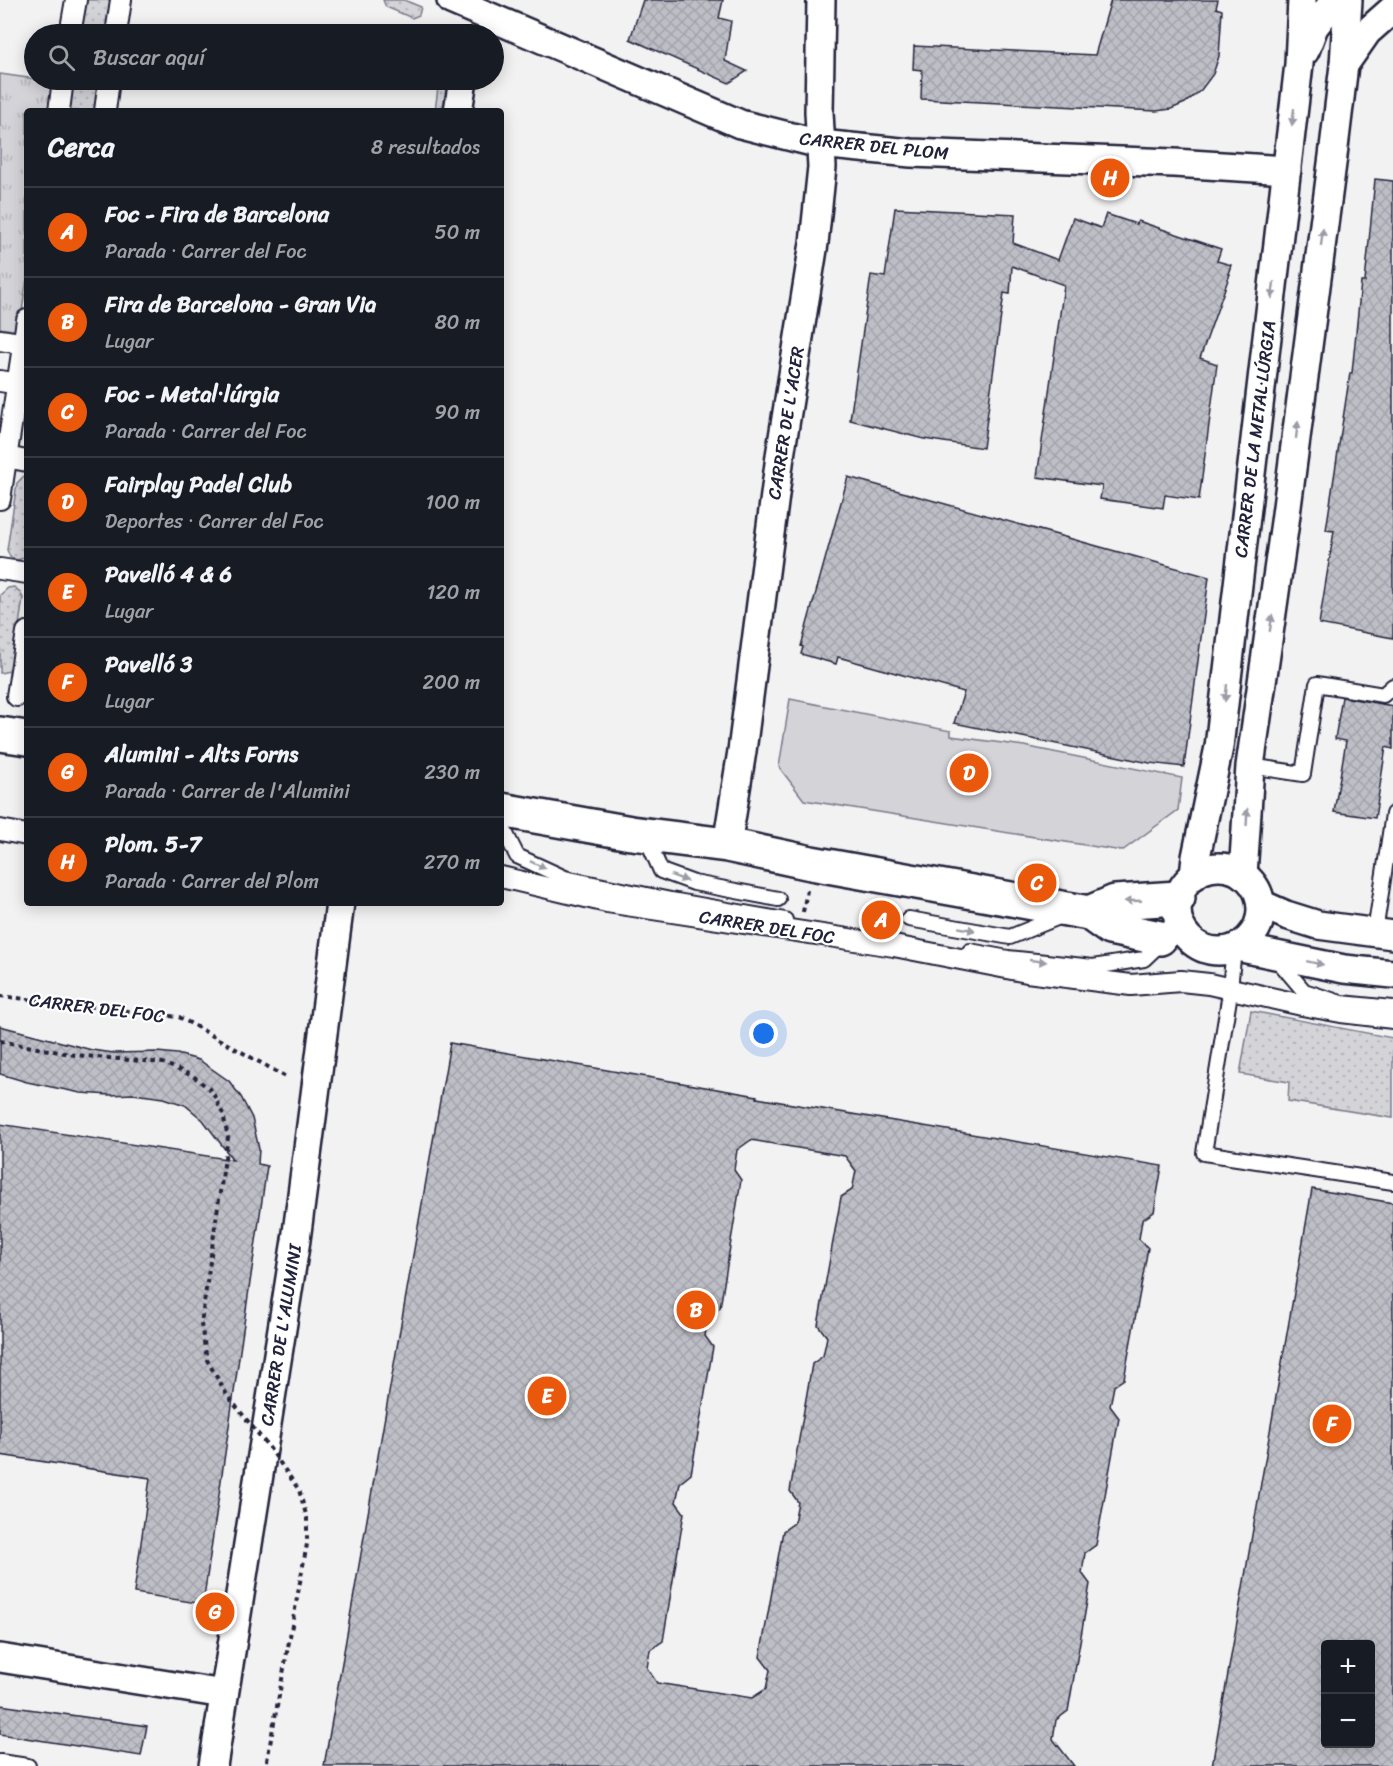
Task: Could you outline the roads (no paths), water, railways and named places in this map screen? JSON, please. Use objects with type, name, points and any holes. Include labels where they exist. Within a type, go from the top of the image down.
[{"type":"street","points":[[71,24],[75,0]]},
{"type":"street","points":[[117,24],[121,0]]},
{"type":"street","name":"CARRER DEL PLOM","points":[[451,0],[475,15],[497,24]]},
{"type":"street","name":"CARRER DE L'ACER","points":[[727,845],[742,751],[780,456],[814,243],[822,167],[819,112],[821,0]]},
{"type":"street","name":"CARRER DE LA METAL·LÚRGIA","points":[[1186,887],[1196,857],[1219,747],[1299,63],[1302,0]]},
{"type":"street","points":[[1299,63],[1314,27],[1335,0]]},
{"type":"street","points":[[1243,875],[1250,766],[1285,522],[1344,65],[1348,0]]},
{"type":"street","points":[[1344,65],[1368,32],[1393,9]]},
{"type":"street","name":"CARRER DEL PLOM","points":[[504,27],[740,124],[820,144],[911,153],[1174,163],[1287,170]]},
{"type":"street","points":[[59,108],[62,90]]},
{"type":"street","points":[[105,108],[108,90]]},
{"type":"street","points":[[458,108],[461,90]]},
{"type":"street","points":[[0,339],[24,343]]},
{"type":"street","points":[[0,499],[15,383],[24,347]]},
{"type":"street","points":[[6,457],[24,460]]},
{"type":"street","points":[[0,569],[24,573]]},
{"type":"street","points":[[18,696],[24,653]]},
{"type":"street","points":[[0,734],[24,738]]},
{"type":"street","points":[[504,811],[645,835],[727,845],[811,863],[1083,911],[1110,928],[1172,939],[1219,951],[1245,942],[1256,929],[1261,912],[1257,893],[1251,883],[1243,875],[1231,869],[1218,867],[1205,870],[1186,887],[1083,911]]},
{"type":"street","points":[[0,830],[24,834]]},
{"type":"street","name":"CARRER DEL FOC","points":[[504,878],[607,902],[894,946],[1027,972],[1131,985],[1181,981],[1222,987],[1331,1010],[1393,1018]]},
{"type":"street","points":[[1172,939],[1180,925],[1178,916],[1186,887]]},
{"type":"street","points":[[1260,904],[1318,925],[1384,933]]},
{"type":"street","name":"CARRER DE L'ALUMINI","points":[[213,1766],[296,1240],[340,906]]},
{"type":"street","points":[[1236,947],[1344,969],[1393,974]]},
{"type":"street","points":[[0,1658],[224,1694]]},
{"type":"lane","points":[[1250,766],[1303,774],[1317,684],[1383,695],[1393,686]]},
{"type":"lane","points":[[1384,933],[1393,814]]},
{"type":"lane","points":[[504,830],[517,856],[565,878],[671,900],[1008,958],[1093,967],[1144,958],[1172,939]]},
{"type":"lane","points":[[645,835],[661,871],[694,883],[778,899]]},
{"type":"lane","points":[[909,919],[1010,937],[1083,911]]},
{"type":"lane","points":[[1236,947],[1222,987],[1204,1153],[1393,1182]]},
{"type":"lane","points":[[1272,954],[1304,992],[1341,1003],[1393,1008]]},
{"type":"lane","points":[[0,1762],[28,1766]]},
{"type":"place","name":"Plom. 5-7","points":[[1110,178]]},
{"type":"place","name":"Fairplay Padel Club","points":[[969,773]]},
{"type":"place","name":"Foc - Metal·lúrgia","points":[[1037,883]]},
{"type":"place","name":"Foc - Fira de Barcelona","points":[[881,920]]},
{"type":"place","name":"Fira de Barcelona - Gran Via","points":[[696,1310]]},
{"type":"place","name":"Pavelló 4 & 6","points":[[547,1396]]},
{"type":"place","name":"Pavelló 3","points":[[1332,1424]]},
{"type":"place","name":"Alumini - Alts Forns","points":[[215,1612]]}]
